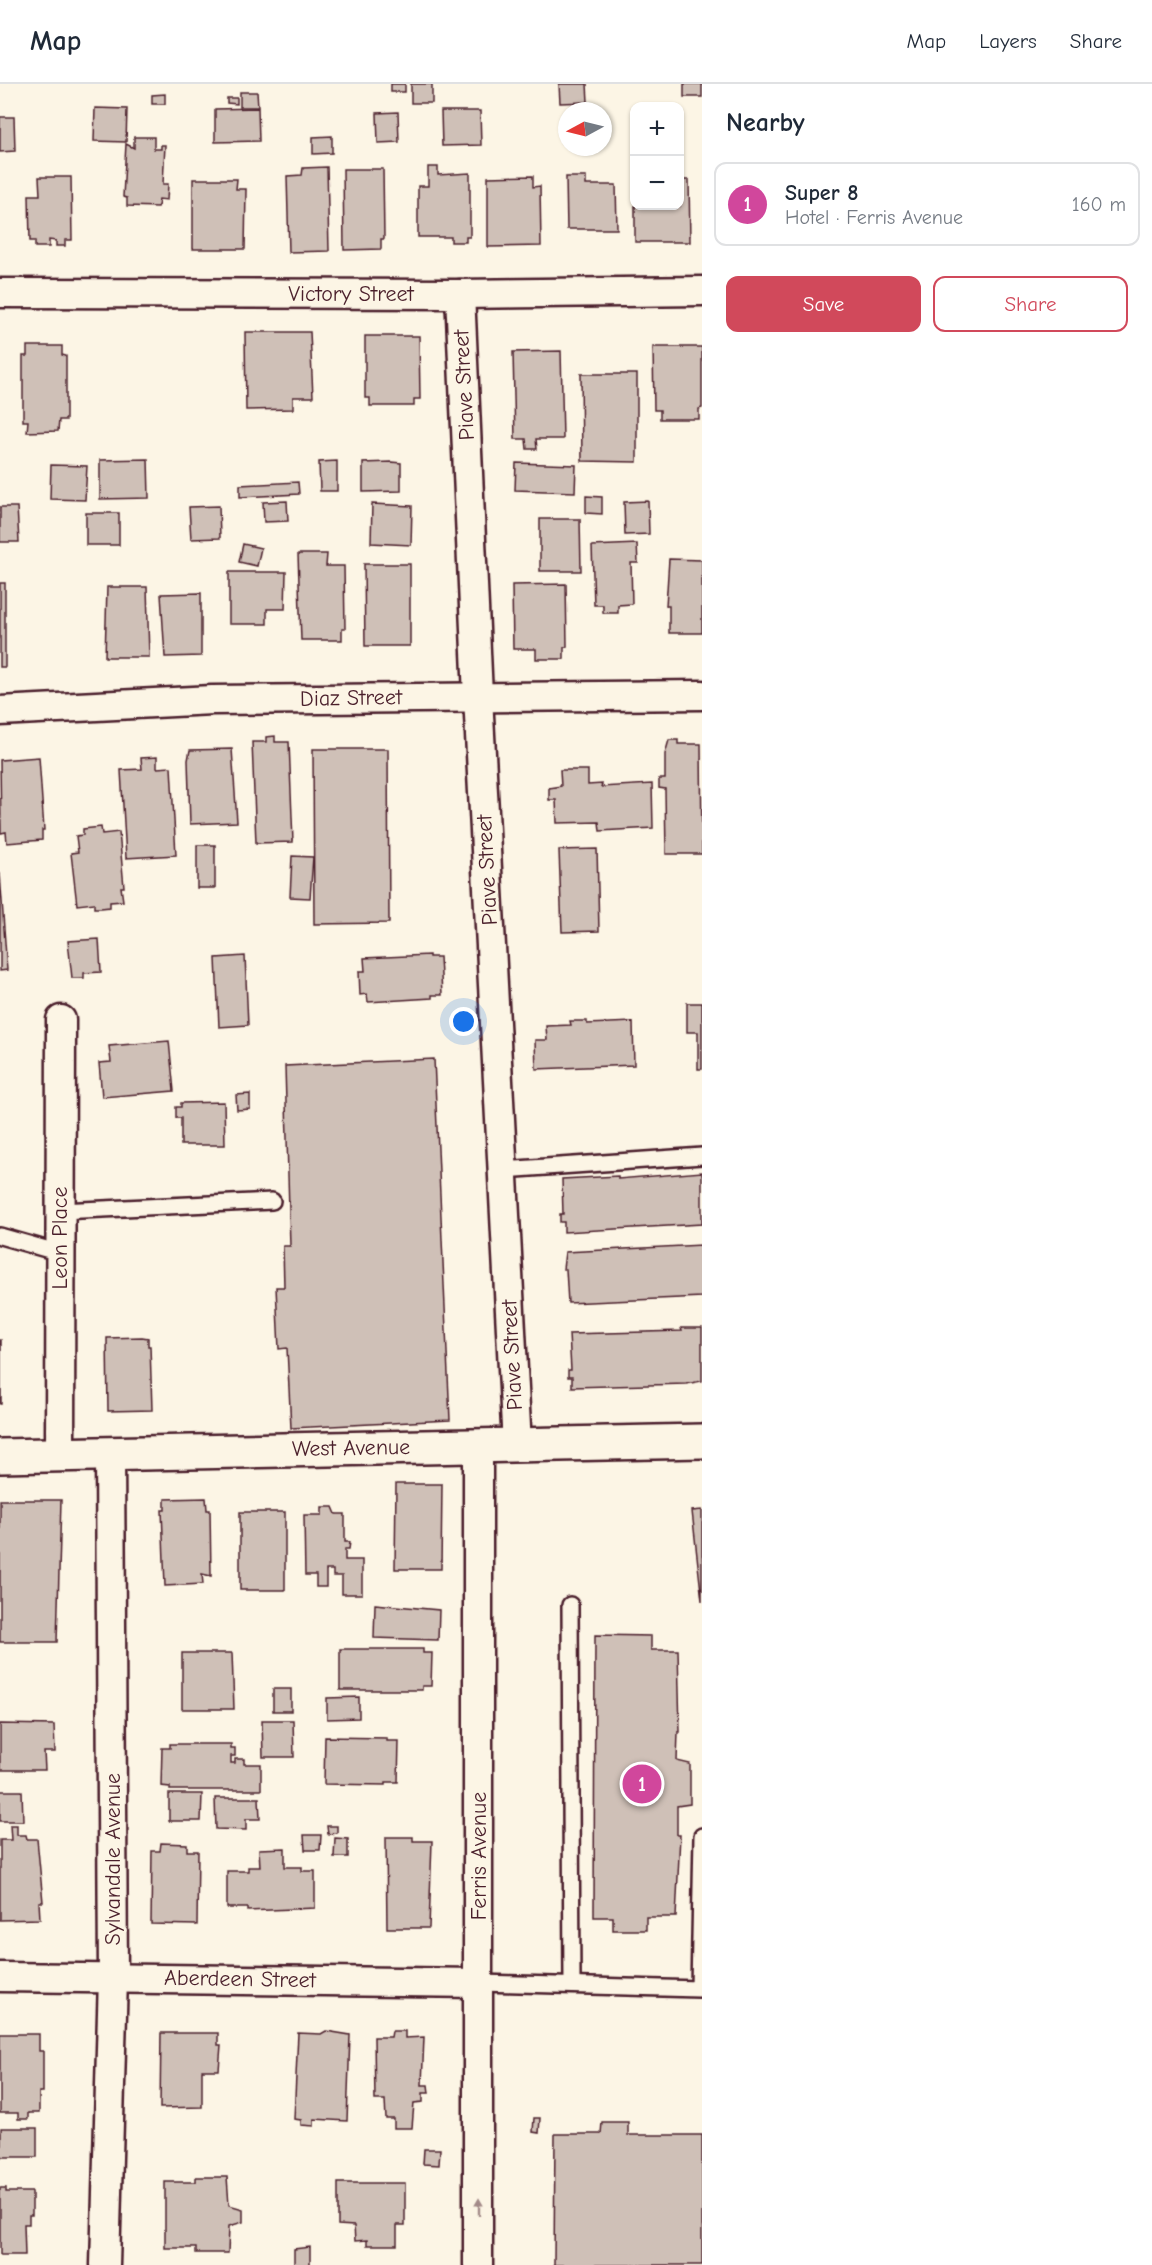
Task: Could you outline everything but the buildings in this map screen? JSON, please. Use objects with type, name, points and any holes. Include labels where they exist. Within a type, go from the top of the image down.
[{"type":"main road","name":"West Avenue","points":[[0,1456],[110,1452],[702,1442]]},
{"type":"street","name":"Victory Street","points":[[0,294],[460,294],[702,291]]},
{"type":"street","name":"Piave Street","points":[[460,294],[478,696],[517,1446]]},
{"type":"street","name":"Diaz Street","points":[[0,711],[212,700],[702,695]]},
{"type":"street","name":"Leon Place","points":[[60,1455],[61,1020]]},
{"type":"street","name":"Ferris Avenue","points":[[478,1446],[478,2265]]},
{"type":"street","name":"Sylvandale Avenue","points":[[105,2265],[113,1977],[110,1452]]},
{"type":"street","name":"Aberdeen Street","points":[[0,1977],[479,1983]]},
{"type":"lane","points":[[503,1170],[702,1156]]},
{"type":"lane","points":[[60,1211],[272,1201]]},
{"type":"lane","points":[[0,1236],[60,1253]]},
{"type":"lane","points":[[570,1605],[572,1985]]},
{"type":"lane","points":[[479,1983],[699,1989],[702,1836]]},
{"type":"place","name":"Super 8","points":[[642,1784]]}]
